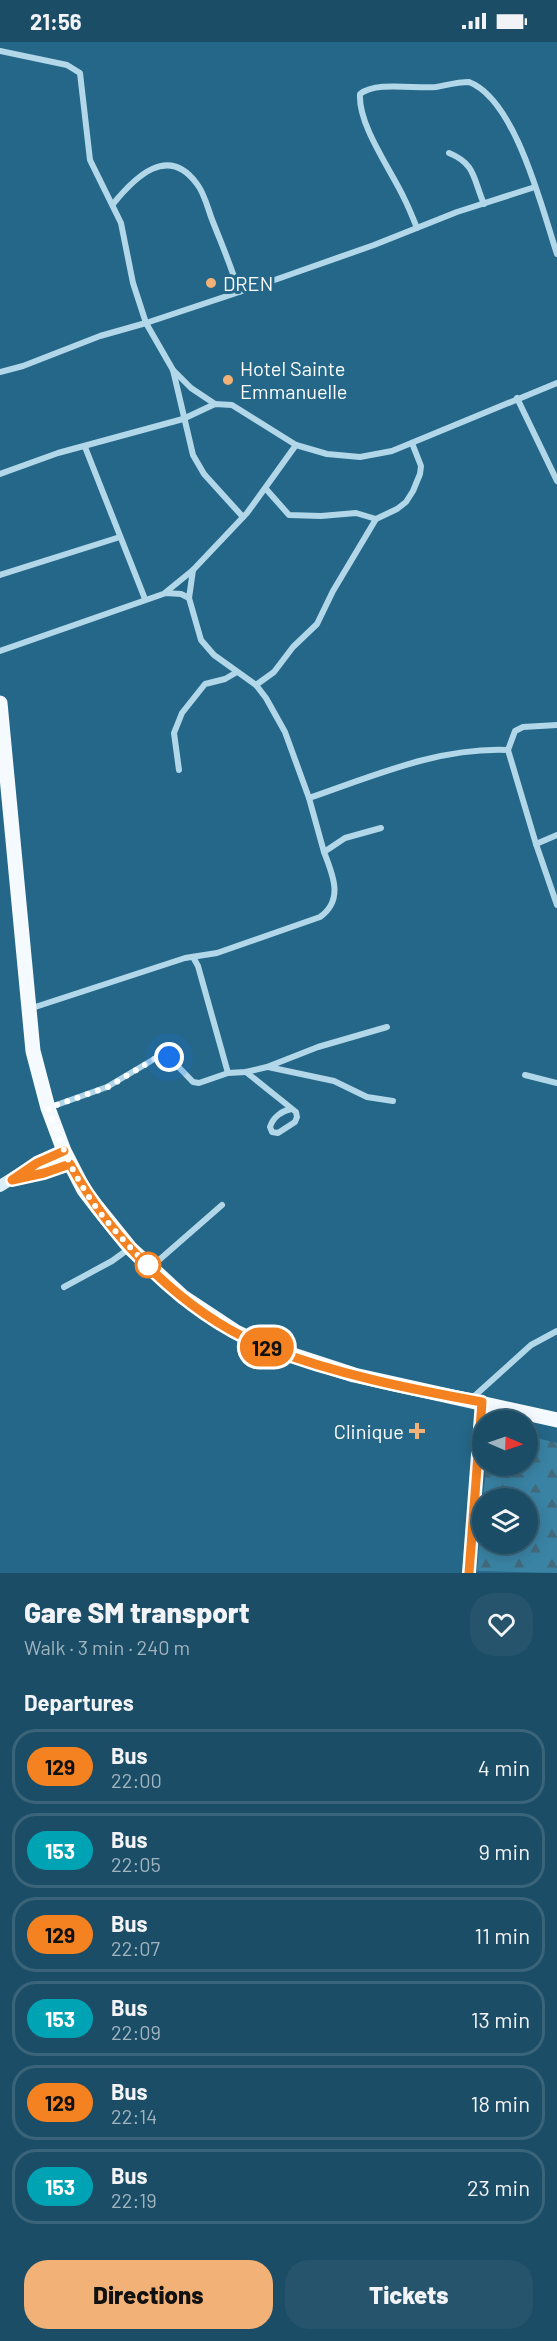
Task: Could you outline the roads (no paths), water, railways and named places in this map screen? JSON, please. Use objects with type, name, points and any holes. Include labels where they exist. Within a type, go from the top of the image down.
[{"type":"main road","points":[[0,703],[4,783],[33,1051],[48,1108],[67,1157],[84,1190],[130,1248],[150,1268],[192,1303],[236,1332],[265,1346],[354,1376],[557,1420]]},
{"type":"main road","points":[[0,1186],[12,1180],[44,1173],[67,1157]]},
{"type":"street","points":[[0,51],[67,65],[80,73],[88,152],[99,181],[121,223],[133,283],[146,323],[173,370],[191,388],[215,404]]},
{"type":"street","points":[[417,228],[404,196],[388,170],[369,129],[360,102],[360,94],[365,90],[391,87],[437,87],[461,82],[476,85],[509,122],[518,138],[557,254]]},
{"type":"street","points":[[449,153],[462,158],[468,164],[484,204]]},
{"type":"street","points":[[113,204],[127,187],[153,168],[166,164],[179,166],[199,185],[239,292]]},
{"type":"street","points":[[0,372],[23,366],[100,336],[239,292],[457,212],[535,187]]},
{"type":"street","points":[[173,370],[193,455],[204,474],[243,517]]},
{"type":"street","points":[[0,474],[33,461],[183,419],[215,404],[232,405],[296,445],[327,454],[360,457],[392,451],[557,383]]},
{"type":"street","points":[[517,398],[557,481]]},
{"type":"street","points":[[256,685],[274,672],[317,624],[333,591],[376,519],[406,502],[420,474],[421,466],[412,443]]},
{"type":"street","points":[[0,651],[166,592],[193,570],[243,517],[266,489],[281,463],[296,445]]},
{"type":"street","points":[[85,447],[145,599]]},
{"type":"street","points":[[266,489],[289,515],[321,516],[356,513],[376,519]]},
{"type":"street","points":[[0,575],[120,537]]},
{"type":"street","points":[[28,1009],[193,957],[217,953],[312,920],[327,912],[331,907],[334,882],[309,798],[285,732],[274,710],[256,685],[205,646],[198,633],[189,598],[193,570]]},
{"type":"street","points":[[166,592],[181,594],[189,598]]},
{"type":"street","points":[[178,770],[174,733],[182,713],[205,684],[225,679],[237,672]]},
{"type":"street","points":[[557,725],[523,727],[515,731],[508,750],[557,905]]},
{"type":"street","points":[[309,798],[421,760],[494,749],[508,750]]},
{"type":"street","points":[[324,852],[345,838],[381,828]]},
{"type":"street","points":[[536,844],[557,835]]},
{"type":"street","points":[[193,957],[198,966],[228,1073]]},
{"type":"street","points":[[48,1108],[108,1087],[161,1055],[169,1057],[196,1083],[210,1081],[228,1073],[267,1067],[302,1052],[387,1027]]},
{"type":"street","points":[[267,1067],[334,1081],[367,1097],[393,1101]]},
{"type":"street","points":[[246,1072],[291,1109],[297,1115],[295,1122],[278,1133],[272,1132],[270,1127],[272,1121],[282,1112],[291,1109]]},
{"type":"street","points":[[525,1076],[557,1083]]},
{"type":"street","points":[[150,1268],[222,1205]]},
{"type":"street","points":[[64,1287],[112,1261],[130,1248]]},
{"type":"street","points":[[469,1573],[476,1401],[531,1345],[557,1331]]},
{"type":"place","name":"DREN","points":[[211,283]]},
{"type":"place","name":"Hotel Sainte Emmanuelle","points":[[228,380]]},
{"type":"place","name":"Clinique","points":[[417,1431]]}]
